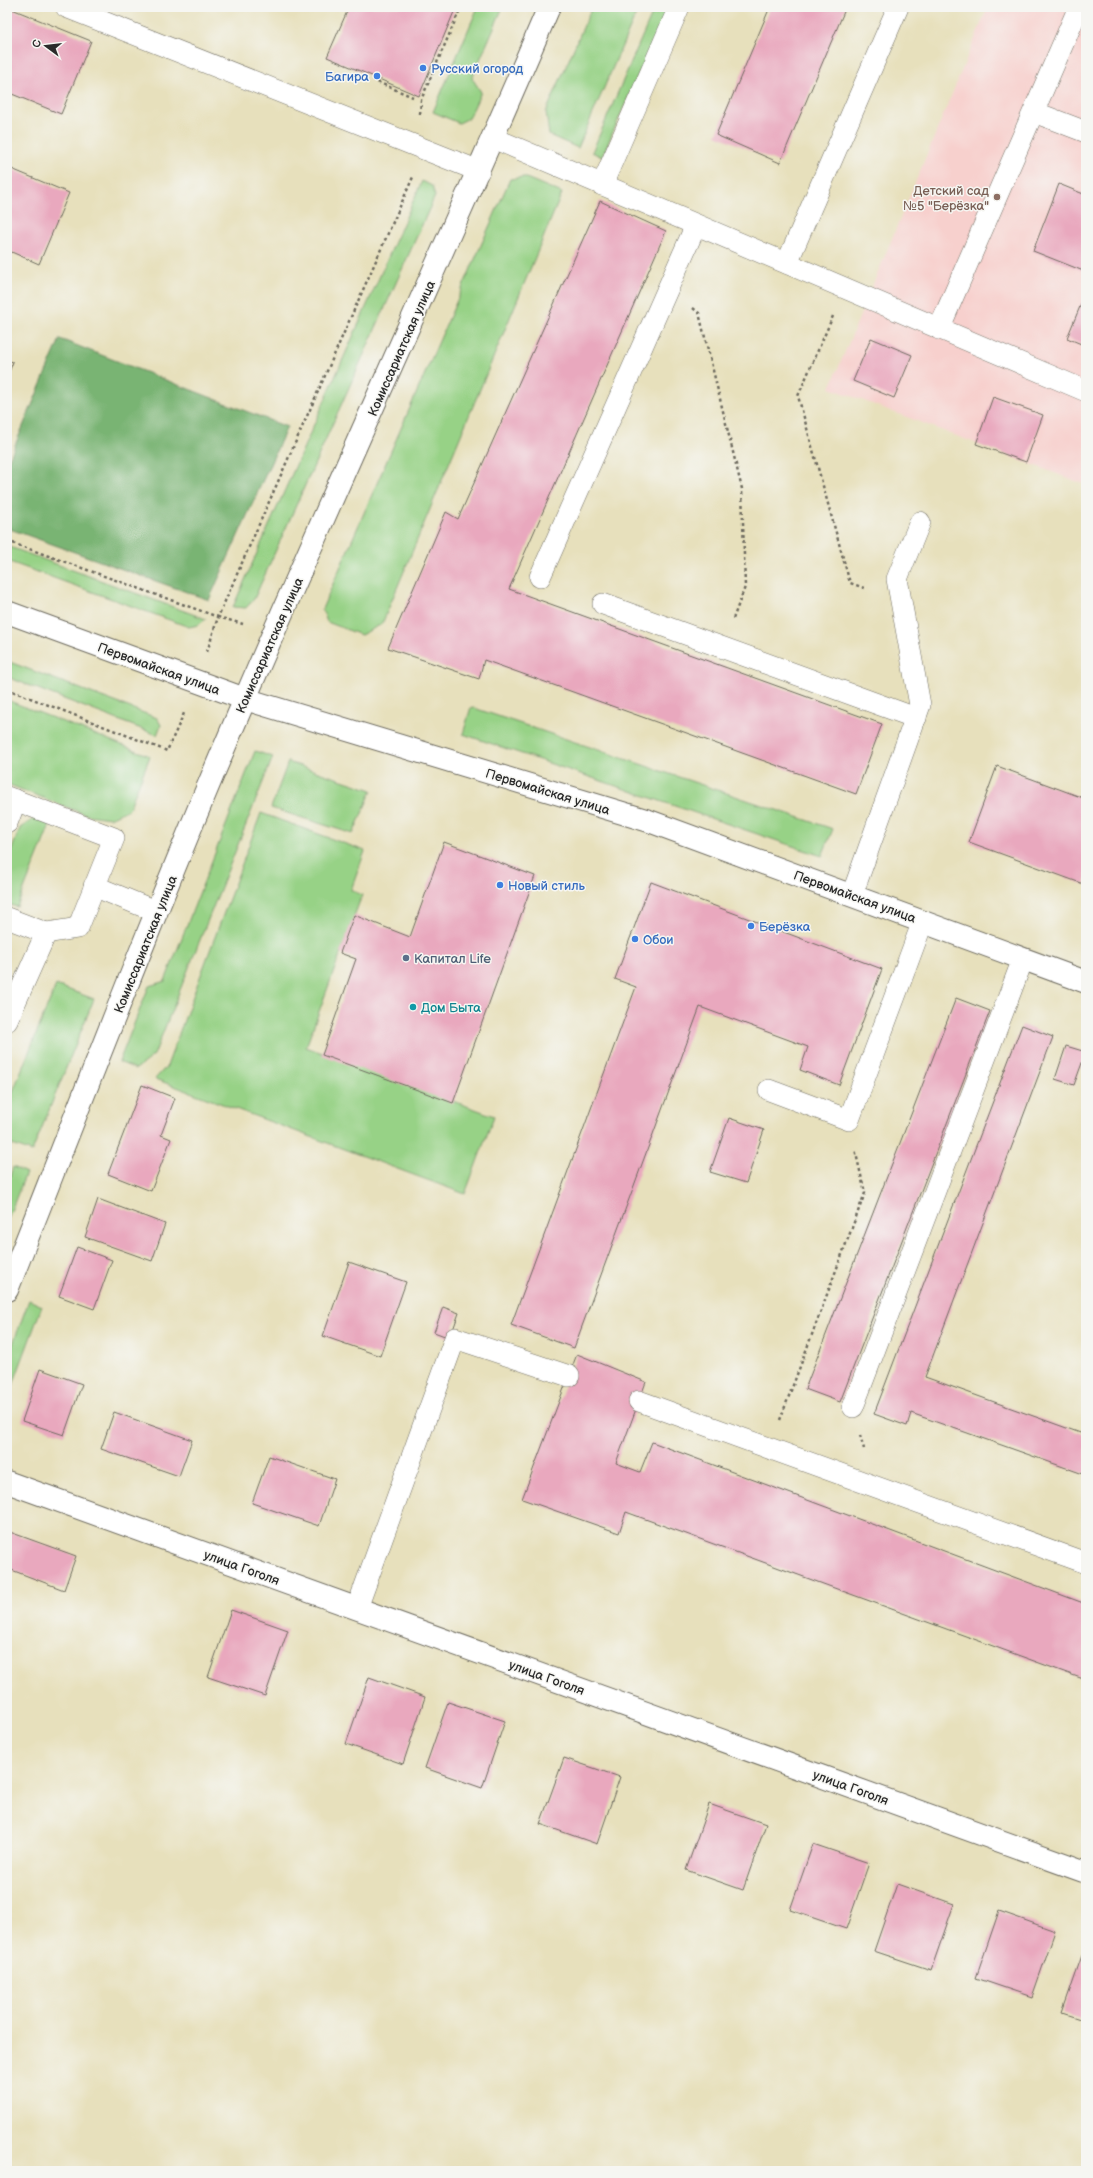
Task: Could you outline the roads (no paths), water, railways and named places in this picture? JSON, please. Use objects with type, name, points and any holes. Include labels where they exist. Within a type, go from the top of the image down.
[{"type":"street","name":"Комиссариатская улица","points":[[7,1290],[157,912],[245,699],[479,171],[549,7]]},
{"type":"street","name":"Первомайская улица","points":[[7,612],[245,699],[649,821],[1086,982]]},
{"type":"street","name":"улица Гоголя","points":[[7,1482],[1086,1872]]},
{"type":"lane","points":[[66,7],[479,171]]},
{"type":"lane","points":[[602,185],[679,7]]},
{"type":"lane","points":[[787,263],[898,7]]},
{"type":"lane","points":[[939,329],[1080,7]]},
{"type":"lane","points":[[1034,112],[1086,132]]},
{"type":"lane","points":[[493,138],[1086,391]]},
{"type":"lane","points":[[540,577],[696,225]]},
{"type":"lane","points":[[852,895],[920,705],[897,579],[920,522]]},
{"type":"lane","points":[[603,604],[916,718]]},
{"type":"lane","points":[[7,823],[12,799],[114,838],[78,928],[46,933],[7,918]]},
{"type":"lane","points":[[94,886],[157,912]]},
{"type":"lane","points":[[769,1090],[849,1120],[923,921]]},
{"type":"lane","points":[[7,1021],[46,933]]},
{"type":"lane","points":[[853,1407],[1023,959]]},
{"type":"lane","points":[[357,1608],[454,1338],[569,1376]]},
{"type":"lane","points":[[640,1401],[1086,1563]]},
{"type":"place","name":"Русский огород","points":[[423,68]]},
{"type":"place","name":"Багира","points":[[377,76]]},
{"type":"place","name":"Детский сад №5 \"Берёзка\"","points":[[997,197]]},
{"type":"place","name":"Новый стиль","points":[[500,885]]},
{"type":"place","name":"Берёзка","points":[[751,926]]},
{"type":"place","name":"Обои","points":[[635,939]]},
{"type":"place","name":"Капитал Life","points":[[406,958]]},
{"type":"place","name":"Дом Быта","points":[[413,1007]]}]
